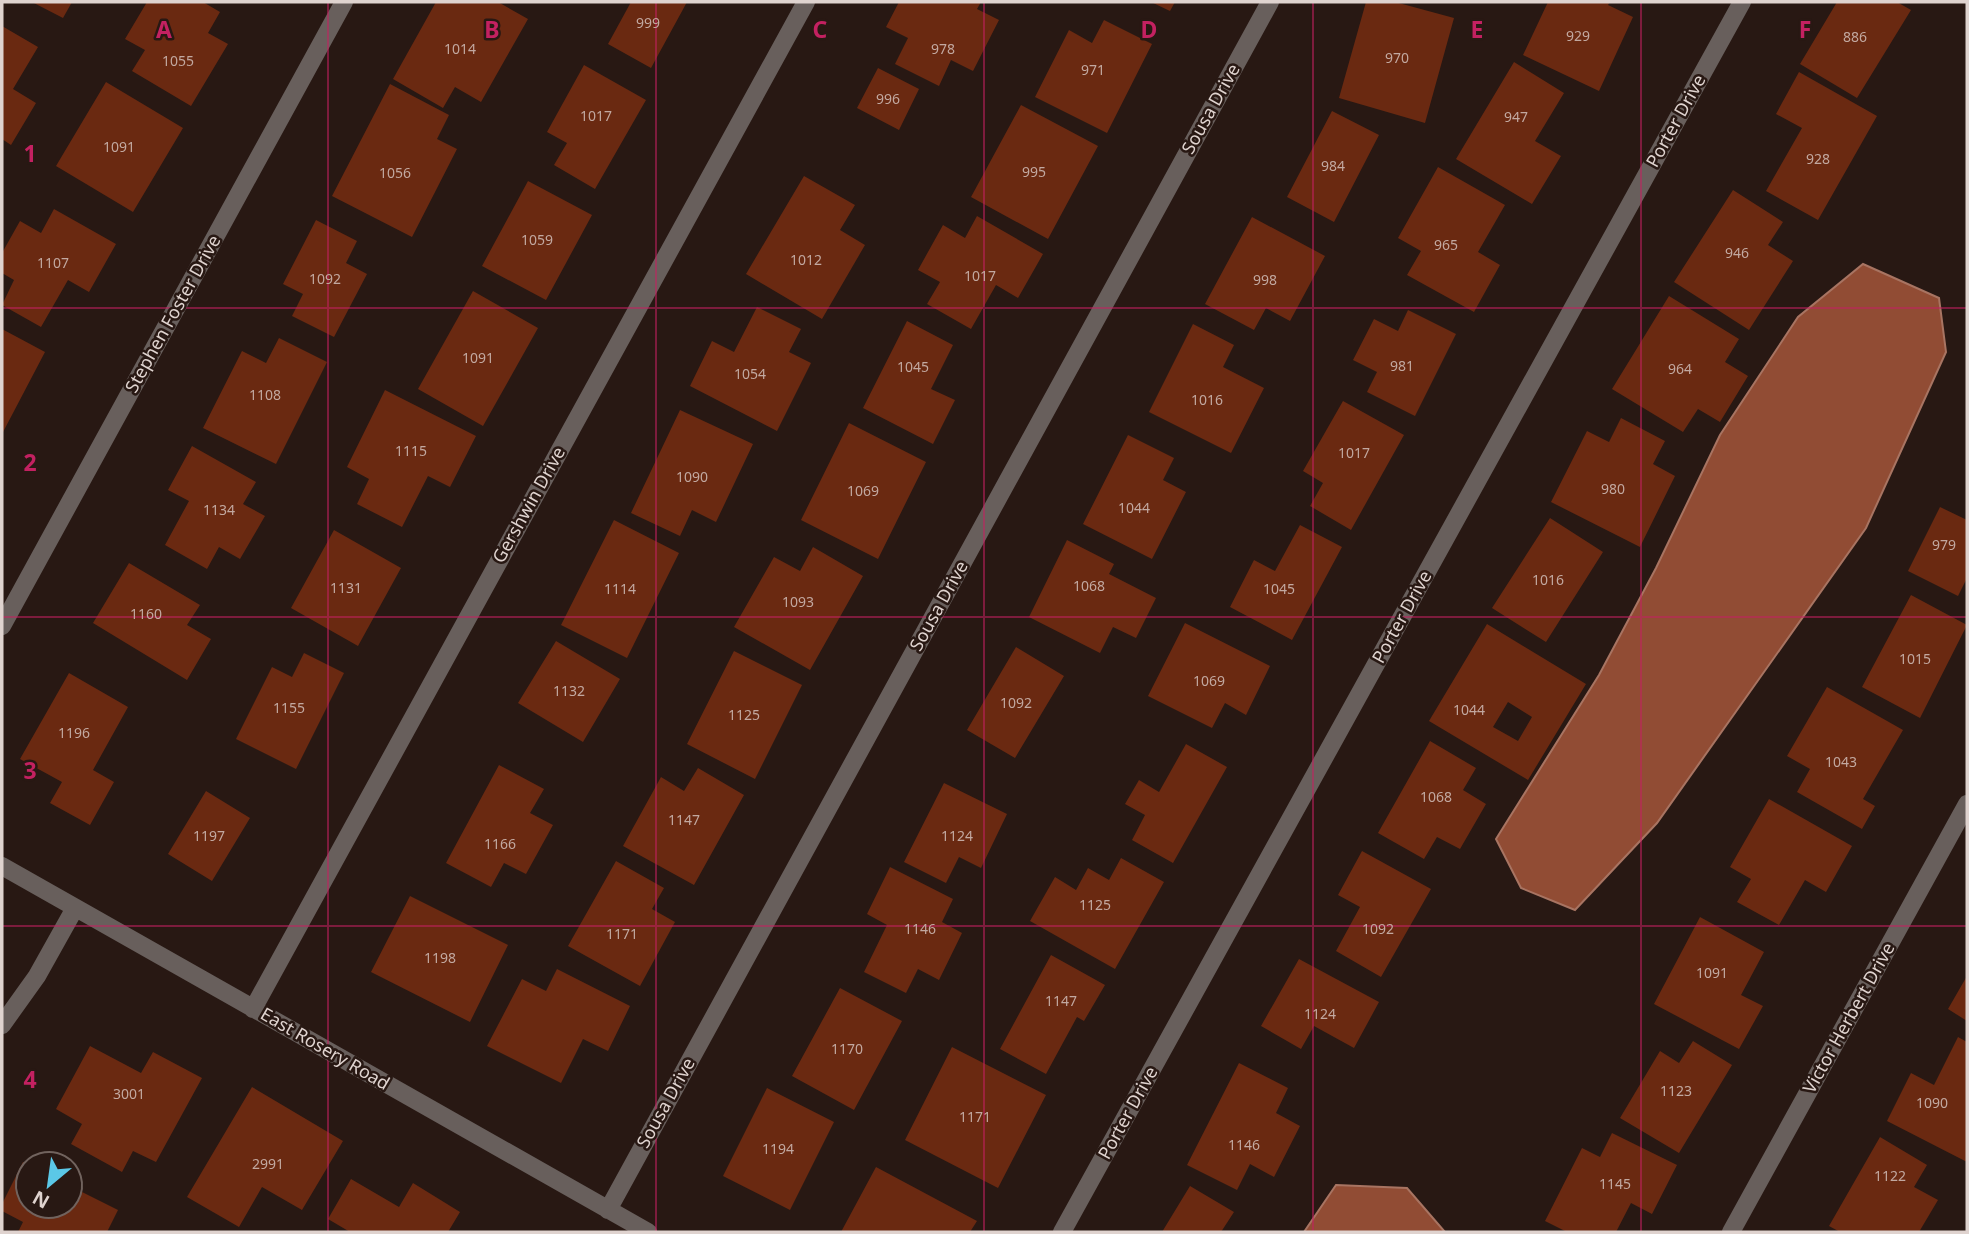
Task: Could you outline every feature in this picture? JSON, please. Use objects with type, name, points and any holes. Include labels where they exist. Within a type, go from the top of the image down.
[{"type":"street","name":"Stephen Foster Drive","points":[[2,626],[344,2]]},
{"type":"street","name":"Gershwin Drive","points":[[253,1009],[806,2]]},
{"type":"street","name":"Sousa Drive","points":[[608,1210],[1270,2]]},
{"type":"street","name":"Porter Drive","points":[[1062,1232],[1742,2]]},
{"type":"street","name":"Victor Herbert Drive","points":[[1731,1232],[1967,804]]},
{"type":"street","name":"East Rosery Road","points":[[2,866],[648,1232]]},
{"type":"street","points":[[2,1025],[37,976],[75,908]]},
{"type":"shaded area","points":[[1863,264],[1939,298],[1946,352],[1866,528],[1657,823],[1575,910],[1521,888],[1496,839],[1599,675],[1656,568],[1720,435],[1798,317]]},
{"type":"shaded area","points":[[1336,1185],[1407,1188],[1445,1232],[1304,1232]]},
{"type":"building","points":[[32,2],[72,2],[63,18]]},
{"type":"building","points":[[147,2],[203,2],[220,12],[208,33],[228,44],[191,106],[132,71],[145,50],[125,39]]},
{"type":"building","points":[[436,2],[498,2],[528,19],[481,102],[455,87],[443,108],[393,79]]},
{"type":"building","points":[[631,2],[687,2],[651,68],[608,44]]},
{"type":"building","points":[[899,2],[981,2],[977,9],[999,20],[973,71],[951,60],[939,86],[895,64],[908,38],[886,27]]},
{"type":"building","points":[[1151,2],[1175,2],[1170,11]]},
{"type":"building","points":[[1366,2],[1395,2],[1454,18],[1425,123],[1339,98]]},
{"type":"building","points":[[1548,2],[1610,2],[1608,5],[1633,17],[1599,91],[1523,55]]},
{"type":"building","points":[[1837,2],[1897,2],[1911,10],[1857,98],[1800,64]]},
{"type":"building","points":[[1104,20],[1152,44],[1107,133],[1035,97],[1069,30],[1092,43]]},
{"type":"building","points":[[2,26],[38,47],[13,89],[36,103],[11,145],[2,139]]},
{"type":"building","points":[[1514,62],[1564,93],[1535,141],[1561,156],[1532,204],[1456,159]]},
{"type":"building","points":[[584,65],[646,100],[595,189],[554,165],[567,143],[547,132]]},
{"type":"building","points":[[878,68],[919,89],[899,130],[857,108]]},
{"type":"building","points":[[1799,72],[1877,116],[1818,220],[1766,191],[1802,128],[1776,114]]},
{"type":"building","points":[[106,82],[183,128],[133,212],[56,166]]},
{"type":"building","points":[[390,84],[449,115],[437,139],[457,149],[412,237],[332,196]]},
{"type":"building","points":[[1021,105],[1098,146],[1048,239],[971,197]]},
{"type":"building","points":[[1332,111],[1379,135],[1334,222],[1287,197]]},
{"type":"building","points":[[1438,167],[1505,205],[1478,252],[1500,265],[1474,312],[1407,275],[1421,251],[1398,238]]},
{"type":"building","points":[[804,176],[855,205],[840,230],[865,245],[822,319],[746,274]]},
{"type":"building","points":[[528,181],[592,215],[546,300],[482,266]]},
{"type":"building","points":[[1733,190],[1783,222],[1768,245],[1793,261],[1749,330],[1674,282]]},
{"type":"building","points":[[54,209],[116,244],[89,292],[68,280],[41,327],[2,305],[14,280],[2,273],[2,253],[20,221],[41,233]]},
{"type":"building","points":[[977,216],[1043,254],[1018,298],[996,285],[971,329],[927,304],[940,282],[918,270],[943,225],[965,238]]},
{"type":"building","points":[[1252,217],[1325,256],[1290,321],[1266,308],[1254,330],[1205,304]]},
{"type":"building","points":[[316,220],[357,241],[346,263],[367,274],[334,337],[292,316],[303,294],[283,284]]},
{"type":"building","points":[[473,291],[538,328],[483,426],[418,389]]},
{"type":"building","points":[[1669,296],[1739,339],[1725,362],[1748,376],[1720,422],[1698,409],[1683,432],[1612,389]]},
{"type":"building","points":[[757,307],[801,329],[789,352],[811,363],[777,431],[690,386],[712,341],[734,352]]},
{"type":"building","points":[[1408,310],[1456,334],[1415,416],[1367,392],[1377,372],[1353,360],[1374,319],[1398,331]]},
{"type":"building","points":[[907,321],[953,345],[931,389],[955,400],[933,444],[863,408]]},
{"type":"building","points":[[1193,324],[1234,345],[1223,367],[1264,388],[1231,453],[1149,412]]},
{"type":"building","points":[[2,329],[45,352],[2,434]]},
{"type":"building","points":[[279,338],[327,362],[276,464],[203,428],[242,351],[266,363]]},
{"type":"building","points":[[385,390],[476,436],[450,487],[428,476],[402,527],[357,504],[369,479],[347,467]]},
{"type":"building","points":[[1343,401],[1404,435],[1351,530],[1310,506],[1323,483],[1303,471]]},
{"type":"building","points":[[680,410],[753,444],[716,522],[692,510],[680,536],[631,513]]},
{"type":"building","points":[[1621,418],[1665,441],[1653,464],[1675,476],[1640,547],[1551,502],[1587,431],[1609,442]]},
{"type":"building","points":[[849,423],[926,462],[878,559],[801,520]]},
{"type":"building","points":[[1128,435],[1174,458],[1163,480],[1186,492],[1152,559],[1083,524]]},
{"type":"building","points":[[192,446],[256,482],[243,504],[265,516],[240,559],[219,547],[207,569],[165,545],[189,501],[168,490]]},
{"type":"building","points":[[1940,507],[1967,520],[1967,578],[1958,596],[1908,571]]},
{"type":"building","points":[[1550,518],[1603,552],[1546,642],[1492,608]]},
{"type":"building","points":[[614,520],[679,553],[627,658],[561,625]]},
{"type":"building","points":[[1300,525],[1342,547],[1292,640],[1230,607],[1254,560],[1275,571]]},
{"type":"building","points":[[334,530],[401,568],[358,646],[291,608]]},
{"type":"building","points":[[1067,540],[1114,564],[1109,574],[1156,598],[1136,638],[1113,627],[1100,653],[1029,617]]},
{"type":"building","points":[[813,547],[863,576],[810,670],[734,627],[774,557],[800,571]]},
{"type":"building","points":[[129,563],[200,605],[187,625],[211,639],[187,680],[93,623]]},
{"type":"building","points":[[1911,595],[1967,625],[1920,718],[1862,687]]},
{"type":"building","points":[[1185,623],[1270,666],[1246,715],[1225,703],[1212,728],[1148,696]]},
{"type":"building","points":[[1487,624],[1586,684],[1528,780],[1429,721]],"holes":[[[1508,702],[1532,717],[1518,741],[1493,727]]]},
{"type":"building","points":[[556,641],[620,679],[583,742],[518,703]]},
{"type":"building","points":[[1016,647],[1064,676],[1015,758],[967,730]]},
{"type":"building","points":[[734,651],[802,685],[755,779],[687,744]]},
{"type":"building","points":[[304,653],[344,673],[296,769],[236,739],[272,667],[292,677]]},
{"type":"building","points":[[69,673],[128,707],[93,770],[114,782],[90,825],[50,803],[62,782],[20,759]]},
{"type":"building","points":[[1827,687],[1903,730],[1863,799],[1875,806],[1862,829],[1797,792],[1810,769],[1787,756]]},
{"type":"building","points":[[1430,741],[1476,768],[1463,790],[1486,804],[1460,849],[1437,837],[1424,859],[1378,833]]},
{"type":"building","points":[[1186,744],[1227,767],[1173,863],[1132,840],[1145,815],[1125,804],[1139,780],[1159,792]]},
{"type":"building","points":[[499,765],[544,789],[530,813],[553,825],[526,874],[504,863],[491,887],[446,863]]},
{"type":"building","points":[[698,768],[744,795],[694,885],[623,846],[661,777],[684,791]]},
{"type":"building","points":[[944,783],[1007,814],[981,868],[959,857],[946,883],[904,862]]},
{"type":"building","points":[[206,791],[250,818],[212,881],[168,854]]},
{"type":"building","points":[[1769,799],[1852,846],[1826,892],[1805,880],[1779,925],[1737,902],[1751,879],[1730,867]]},
{"type":"building","points":[[1362,851],[1431,889],[1381,977],[1336,951],[1360,907],[1338,895]]},
{"type":"building","points":[[1121,858],[1164,882],[1115,969],[1030,921],[1055,877],[1076,890],[1088,868],[1109,880]]},
{"type":"building","points":[[616,861],[664,888],[652,909],[675,922],[640,986],[568,946]]},
{"type":"building","points":[[890,867],[953,899],[942,922],[962,933],[939,980],[918,969],[906,993],[864,972],[887,925],[867,914]]},
{"type":"building","points":[[410,896],[508,945],[470,1022],[371,972]]},
{"type":"building","points":[[1700,917],[1764,952],[1741,995],[1763,1006],[1739,1049],[1654,1004]]},
{"type":"building","points":[[1051,955],[1105,985],[1084,1021],[1077,1017],[1046,1074],[1000,1049]]},
{"type":"building","points":[[1299,959],[1379,1002],[1354,1048],[1314,1026],[1301,1049],[1261,1026]]},
{"type":"building","points":[[557,969],[630,1006],[608,1051],[583,1039],[561,1083],[487,1046],[522,979],[546,991]]},
{"type":"building","points":[[1967,976],[1967,1021],[1948,1009]]},
{"type":"building","points":[[840,988],[902,1021],[854,1110],[792,1076]]},
{"type":"building","points":[[1958,1037],[1967,1042],[1967,1162],[1887,1121],[1911,1073],[1934,1085]]},
{"type":"building","points":[[1693,1041],[1732,1065],[1679,1153],[1620,1118],[1660,1051],[1679,1063]]},
{"type":"building","points":[[90,1046],[141,1073],[153,1052],[202,1078],[156,1162],[133,1151],[122,1172],[71,1144],[82,1124],[56,1109]]},
{"type":"building","points":[[952,1047],[1046,1095],[998,1188],[905,1140]]},
{"type":"building","points":[[1239,1063],[1288,1088],[1276,1113],[1300,1126],[1274,1177],[1250,1164],[1237,1190],[1187,1165]]},
{"type":"building","points":[[252,1087],[343,1141],[302,1210],[262,1187],[239,1227],[187,1197]]},
{"type":"building","points":[[767,1088],[834,1122],[790,1210],[723,1176]]},
{"type":"building","points":[[1612,1133],[1677,1165],[1652,1214],[1631,1203],[1616,1232],[1567,1232],[1545,1221],[1582,1148],[1600,1157]]},
{"type":"building","points":[[1880,1137],[1927,1165],[1914,1187],[1938,1200],[1919,1232],[1840,1232],[1829,1226]]},
{"type":"building","points":[[876,1167],[977,1221],[970,1232],[841,1232]]},
{"type":"building","points":[[351,1179],[399,1207],[413,1183],[460,1212],[448,1232],[350,1232],[328,1219]]},
{"type":"building","points":[[14,1180],[14,1217],[2,1211],[2,1204]]},
{"type":"building","points":[[1190,1186],[1234,1212],[1221,1232],[1162,1232]]},
{"type":"building","points":[[84,1193],[118,1210],[107,1232],[18,1232],[23,1222],[19,1220],[84,1220]]}]
